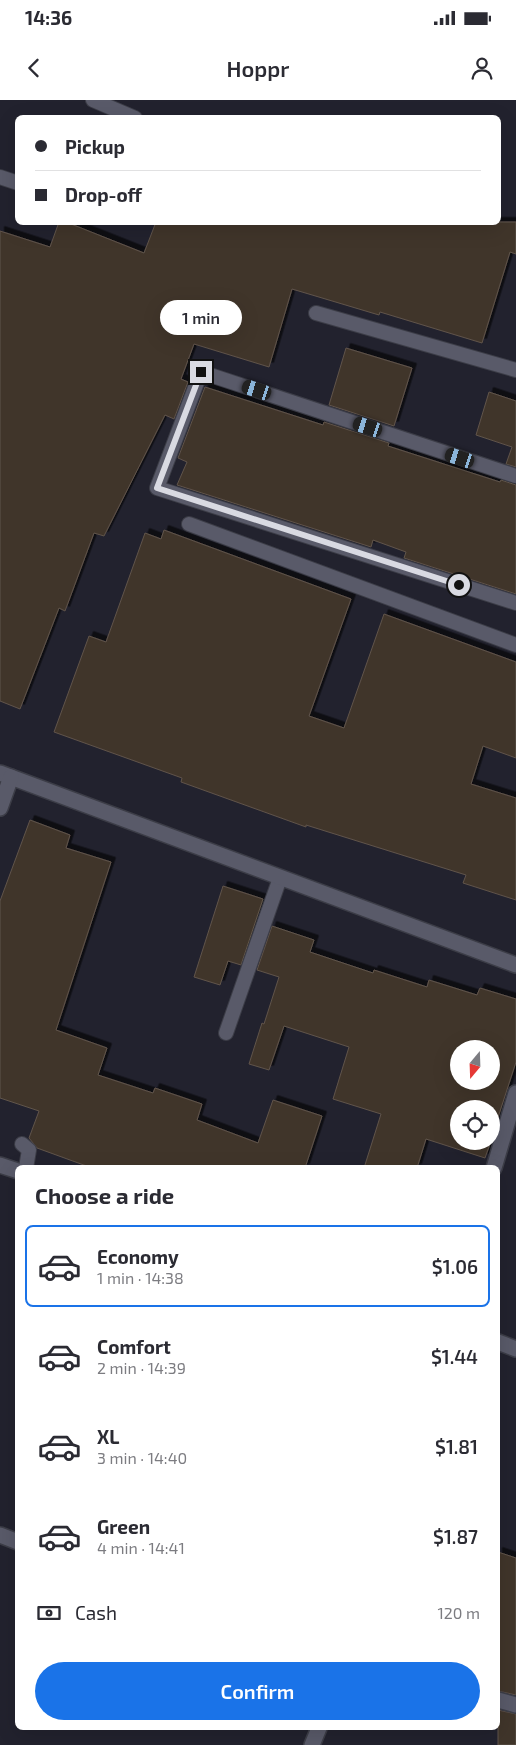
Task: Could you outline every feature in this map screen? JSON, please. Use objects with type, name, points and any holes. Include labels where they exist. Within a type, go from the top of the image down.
[{"type":"street","points":[[0,808],[5,775],[516,966]]},
{"type":"street","points":[[495,1165],[516,1093]]},
{"type":"street","points":[[0,1165],[15,1170]]},
{"type":"street","points":[[500,1343],[516,1348]]},
{"type":"street","points":[[0,1535],[15,1541]]},
{"type":"street","points":[[500,1701],[516,1705]]},
{"type":"street","points":[[312,1745],[318,1730]]},
{"type":"lane","points":[[93,100],[128,115]]},
{"type":"lane","points":[[0,177],[15,182]]},
{"type":"lane","points":[[316,313],[516,370]]},
{"type":"lane","points":[[516,476],[201,372],[157,488],[516,603]]},
{"type":"lane","points":[[189,524],[516,645]]},
{"type":"lane","points":[[226,1033],[280,878]]},
{"type":"lane","points":[[22,1144],[30,1150],[27,1165]]},
{"type":"building","points":[[501,222],[516,222],[516,254],[510,252],[482,343],[380,312],[379,315],[292,289],[269,367],[194,344],[181,379],[188,382],[174,419],[165,415],[104,536],[94,533],[65,611],[59,608],[20,709],[0,701],[0,231],[50,247],[58,225],[74,225],[144,253],[155,225],[501,225]]},
{"type":"building","points":[[346,348],[412,368],[394,426],[329,405]]},
{"type":"building","points":[[205,387],[323,425],[324,422],[389,443],[388,446],[500,482],[501,480],[516,485],[516,594],[404,558],[406,552],[373,540],[371,547],[177,485],[187,462],[178,458]]},
{"type":"building","points":[[489,392],[516,401],[516,467],[506,464],[512,447],[476,435]]},
{"type":"building","points":[[164,530],[351,599],[309,716],[344,728],[384,614],[516,662],[516,758],[483,746],[471,784],[516,798],[516,900],[463,883],[466,875],[306,825],[306,827],[181,782],[182,778],[54,732],[89,636],[106,642],[145,533],[161,539]]},
{"type":"building","points":[[30,820],[70,835],[66,848],[111,862],[56,1030],[107,1048],[98,1075],[153,1093],[155,1088],[202,1104],[197,1120],[258,1143],[273,1100],[322,1116],[306,1165],[84,1165],[37,1148],[29,1138],[39,1111],[0,1098],[0,901]]},
{"type":"building","points":[[223,886],[263,899],[241,965],[228,961],[220,985],[194,977]]},
{"type":"building","points":[[272,926],[314,940],[310,952],[373,973],[374,970],[427,987],[429,980],[477,995],[480,988],[516,999],[516,1062],[500,1111],[500,1100],[450,1100],[450,1147],[426,1139],[418,1165],[365,1165],[381,1114],[333,1099],[349,1047],[284,1026],[269,1070],[249,1064],[262,1023],[264,1024],[279,977],[257,970]]},
{"type":"building","points":[[460,1150],[488,1150],[485,1158]]},
{"type":"building","points":[[500,1553],[516,1558],[516,1695],[500,1691]]},
{"type":"building","points":[[500,1710],[516,1714],[516,1745],[498,1745]]},
{"type":"route","points":[[201,372],[157,488],[459,585]]}]
